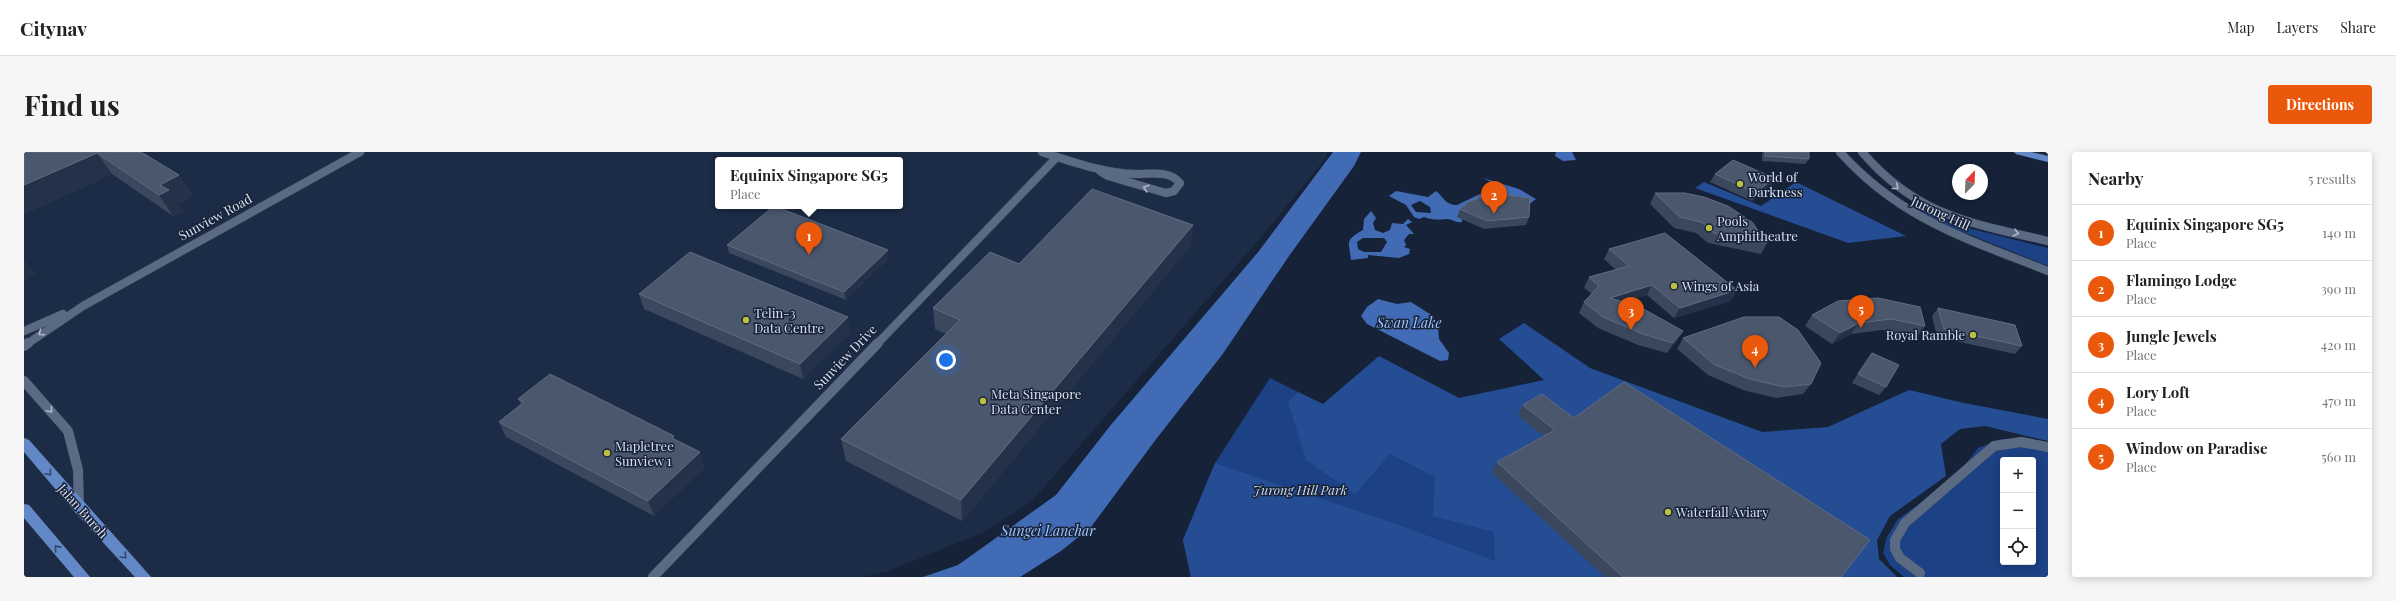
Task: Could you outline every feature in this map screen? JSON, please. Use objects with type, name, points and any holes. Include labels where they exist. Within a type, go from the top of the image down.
[{"type":"main road","points":[[2019,152],[2048,158]]},
{"type":"main road","name":"Jalan Buroh","points":[[24,443],[79,507],[144,577]]},
{"type":"main road","points":[[24,509],[83,577]]},
{"type":"street","name":"Sunview Road","points":[[24,346],[83,306],[360,152]]},
{"type":"street","points":[[1042,152],[1100,171],[1108,176],[1166,193],[1174,191],[1180,183],[1175,179],[1161,174],[1100,171]]},
{"type":"street","name":"Jurong Hill","points":[[1840,152],[1878,191],[1909,212],[1950,232],[2048,271]]},
{"type":"street","points":[[1854,168],[1855,159],[1860,152],[1895,186],[1920,202],[1975,223],[2048,241]]},
{"type":"street","name":"Sunview Drive","points":[[653,577],[1057,157]]},
{"type":"street","name":"Sunview Road","points":[[24,331],[83,306]]},
{"type":"street","points":[[24,381],[68,431],[78,470],[79,507]]},
{"type":"street","points":[[1920,573],[1900,558],[1895,548],[1895,540],[1906,523],[1994,446],[2008,441],[2020,441],[2048,447]]},
{"type":"shaded area","points":[[24,152],[1327,152],[1326,158],[1263,235],[1032,501],[986,531],[886,572],[861,577],[24,577]]},
{"type":"shaded area","points":[[1704,182],[1761,206],[1796,182],[1906,236],[1848,243],[1695,188]]},
{"type":"shaded area","points":[[1524,323],[1590,368],[1762,432],[1828,427],[1909,390],[1964,403],[2048,419],[2048,441],[1985,426],[1960,429],[1941,444],[1946,476],[1890,516],[1877,540],[1879,559],[1897,577],[1191,577],[1183,540],[1215,463],[1399,525],[1495,561],[1494,532],[1433,516],[1435,477],[1390,454],[1355,494],[1306,460],[1288,402],[1298,392],[1323,404],[1379,356],[1459,398],[1544,380],[1499,339]]},
{"type":"green space","points":[[1910,206],[1964,227],[2048,248],[2048,266],[1948,226]]},
{"type":"green space","name":"Jurong Hill Park","points":[[1270,378],[1488,486],[1593,577],[1191,577],[1183,540],[1215,463]]},
{"type":"green space","points":[[2002,439],[2036,440],[2048,444],[2048,577],[1904,577],[1890,565],[1883,553],[1887,537],[1898,519],[1955,478],[1978,448]]},
{"type":"water","name":"Sungei Lanchar","points":[[1333,152],[1361,152],[1354,166],[1289,256],[1222,355],[1157,438],[1091,527],[1061,551],[1020,577],[923,577],[958,565],[1056,495],[1110,426],[1259,251]]},
{"type":"water","points":[[1556,152],[1572,152],[1576,160],[1563,161],[1555,156]]},
{"type":"water","points":[[1483,178],[1519,189],[1536,199],[1527,206],[1462,219],[1462,222],[1460,222],[1449,219],[1435,220],[1424,217],[1419,219],[1414,217],[1406,205],[1389,196],[1396,191],[1428,197],[1436,191],[1450,204],[1457,205],[1484,192],[1499,190],[1499,186]],"holes":[[[1420,201],[1430,207],[1431,213],[1416,212],[1411,205]]]},
{"type":"water","points":[[1371,211],[1376,218],[1373,223],[1375,230],[1383,233],[1390,230],[1392,223],[1403,224],[1408,219],[1412,222],[1406,225],[1414,234],[1409,234],[1404,240],[1406,245],[1404,247],[1410,249],[1409,254],[1399,258],[1368,255],[1368,258],[1351,260],[1349,242],[1350,239],[1363,230],[1364,219]],"holes":[[[1363,238],[1384,238],[1387,242],[1381,252],[1364,252],[1358,249],[1357,242]]]},
{"type":"water","name":"Swan Lake","points":[[1378,299],[1397,304],[1411,302],[1433,316],[1438,326],[1439,339],[1449,353],[1448,360],[1440,361],[1367,324],[1361,316],[1367,307]]},
{"type":"building","points":[[24,152],[141,152],[179,175],[160,185],[169,190],[159,195],[97,153],[24,185]]},
{"type":"building","points":[[1765,152],[1809,152],[1809,159],[1765,156]]},
{"type":"building","points":[[1733,160],[1774,178],[1756,193],[1715,174]]},
{"type":"building","name":"Meta Singapore Data Center","points":[[1092,189],[1193,225],[961,500],[841,439],[960,320],[933,308],[990,252],[1019,264]]},
{"type":"building","points":[[1655,193],[1685,193],[1704,197],[1728,206],[1752,222],[1767,243],[1714,233],[1701,222],[1680,217]]},
{"type":"building","points":[[1506,195],[1530,198],[1529,217],[1487,221],[1460,209],[1468,202],[1479,198]]},
{"type":"building","points":[[770,209],[782,209],[888,250],[844,292],[727,245]]},
{"type":"building","points":[[1665,233],[1737,290],[1680,308],[1652,285],[1610,298],[1640,307],[1683,331],[1673,343],[1643,334],[1603,317],[1584,302],[1599,286],[1589,277],[1629,266],[1609,249]]},
{"type":"building","name":"Telin-3 Data Centre","points":[[690,252],[848,317],[800,364],[639,294]]},
{"type":"building","points":[[1878,298],[1920,307],[1925,326],[1891,319],[1859,323],[1840,333],[1812,315],[1838,301]]},
{"type":"building","points":[[1938,308],[2015,325],[2022,346],[1944,329]]},
{"type":"building","points":[[1744,317],[1779,317],[1798,330],[1821,363],[1811,384],[1784,387],[1750,379],[1715,365],[1683,338]]},
{"type":"building","points":[[1872,353],[1899,365],[1886,387],[1858,374]]},
{"type":"building","name":"Mapletree Sunview 1","points":[[550,374],[674,436],[672,438],[700,452],[648,501],[499,422],[524,402],[518,399]]},
{"type":"building","name":"Waterfall Aviary","points":[[1624,382],[1870,540],[1841,577],[1623,577],[1497,462],[1555,430],[1523,405],[1542,394],[1574,418]]},
{"type":"place","name":"World of Darkness","points":[[1740,184]]},
{"type":"place","name":"Flamingo Lodge","points":[[1494,214]]},
{"type":"place","name":"Pools Amphitheatre","points":[[1709,228]]},
{"type":"place","name":"Equinix Singapore SG5","points":[[809,255]]},
{"type":"place","name":"Wings of Asia","points":[[1674,286]]},
{"type":"place","name":"Telin-3 Data Centre","points":[[746,320]]},
{"type":"place","name":"Window on Paradise","points":[[1861,328]]},
{"type":"place","name":"Jungle Jewels","points":[[1631,330]]},
{"type":"place","name":"Royal Ramble","points":[[1973,335]]},
{"type":"place","name":"Lory Loft","points":[[1755,368]]},
{"type":"place","name":"Meta Singapore Data Center","points":[[983,401]]},
{"type":"place","name":"Mapletree Sunview 1","points":[[607,453]]},
{"type":"place","name":"Waterfall Aviary","points":[[1668,512]]}]
